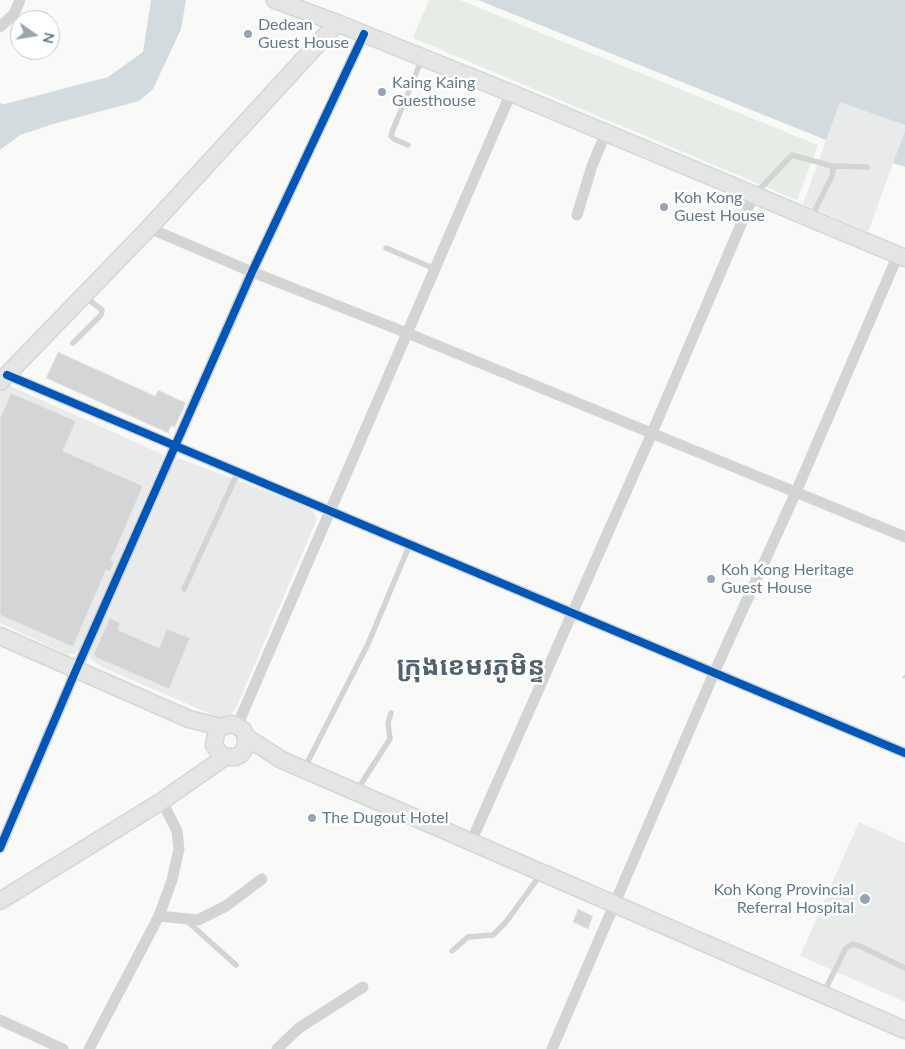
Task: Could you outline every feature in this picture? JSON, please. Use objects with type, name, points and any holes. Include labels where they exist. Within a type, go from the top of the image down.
[{"type":"street","points":[[0,27],[14,14],[20,0]]},
{"type":"street","points":[[275,0],[511,93],[902,256],[714,673],[552,1049]]},
{"type":"street","points":[[337,23],[149,228],[4,379],[176,446],[905,753]]},
{"type":"street","points":[[0,848],[76,670],[252,272],[364,34]]},
{"type":"street","points":[[0,900],[162,801],[208,770],[229,742],[511,93]]},
{"type":"street","points":[[577,215],[592,166],[606,132]]},
{"type":"street","points":[[471,842],[652,433],[754,194]]},
{"type":"street","points":[[149,228],[252,272],[407,333],[905,537]]},
{"type":"street","points":[[0,636],[189,719],[229,742],[304,769],[905,1030]]},
{"type":"street","points":[[89,1049],[159,916],[172,880],[179,850],[177,831],[162,801]]},
{"type":"street","points":[[159,916],[198,920],[226,906],[262,878]]},
{"type":"street","points":[[277,1049],[299,1028],[363,987]]},
{"type":"street","points":[[2,1024],[63,1049]]},
{"type":"lane","points":[[408,145],[391,136],[422,57]]},
{"type":"lane","points":[[754,194],[761,190],[792,155],[832,166],[867,167]]},
{"type":"lane","points":[[812,218],[832,176],[832,166]]},
{"type":"lane","points":[[386,248],[435,269]]},
{"type":"lane","points":[[72,343],[101,315],[102,310],[84,296]]},
{"type":"lane","points":[[184,589],[238,472]]},
{"type":"lane","points":[[304,769],[368,644],[410,544]]},
{"type":"lane","points":[[356,792],[390,739],[388,724],[391,713]]},
{"type":"lane","points":[[452,951],[468,937],[494,935],[506,922],[542,873]]},
{"type":"lane","points":[[186,920],[236,965]]},
{"type":"lane","points":[[822,994],[846,948],[853,944],[905,968]]},
{"type":"shaded area","points":[[151,0],[186,0],[181,29],[153,89],[139,101],[53,124],[20,135],[0,150],[0,103],[5,104],[108,77],[143,52]]},
{"type":"shaded area","points":[[429,0],[460,0],[818,145],[797,200],[413,38]]},
{"type":"shaded area","points":[[478,0],[905,0],[905,125],[840,102],[826,140]]},
{"type":"shaded area","points":[[840,101],[905,125],[905,131],[868,232],[803,204]]},
{"type":"shaded area","points":[[905,131],[905,167],[893,163]]},
{"type":"shaded area","points":[[8,385],[164,455],[80,649],[74,654],[66,654],[0,623],[0,393]]},
{"type":"shaded area","points":[[178,458],[303,505],[313,511],[317,519],[236,708],[230,715],[222,719],[102,667],[91,659],[88,653],[174,462]]},
{"type":"shaded area","name":"Koh Kong Provincial Referral Hospital","points":[[859,822],[905,843],[905,1002],[800,956]]},
{"type":"building","points":[[58,352],[155,396],[158,390],[186,403],[175,427],[171,426],[168,433],[46,378]]},
{"type":"building","points":[[11,393],[76,421],[63,451],[143,486],[111,560],[114,562],[110,572],[106,570],[73,647],[0,615],[0,418]]},
{"type":"building","points":[[110,618],[120,623],[118,630],[159,648],[167,629],[190,638],[169,689],[95,657],[94,653]]},
{"type":"building","points":[[578,909],[593,916],[588,929],[573,922]]},
{"type":"cycle path","points":[[0,848],[76,670],[252,272],[364,34]]},
{"type":"cycle path","points":[[7,375],[905,753]]},
{"type":"place","name":"Dedean Guest House","points":[[248,34]]},
{"type":"place","name":"Kaing Kaing Guesthouse","points":[[382,92]]},
{"type":"place","name":"Koh Kong Guest House","points":[[664,207]]},
{"type":"place","name":"Koh Kong Heritage Guest House","points":[[711,579]]},
{"type":"place","name":"The Dugout Hotel","points":[[312,818]]},
{"type":"place","name":"Koh Kong Provincial Referral Hospital","points":[[865,899]]},
{"type":"district","name":"ក្រុងខេមរភូមិន្ទ","points":[[471,667]]}]
